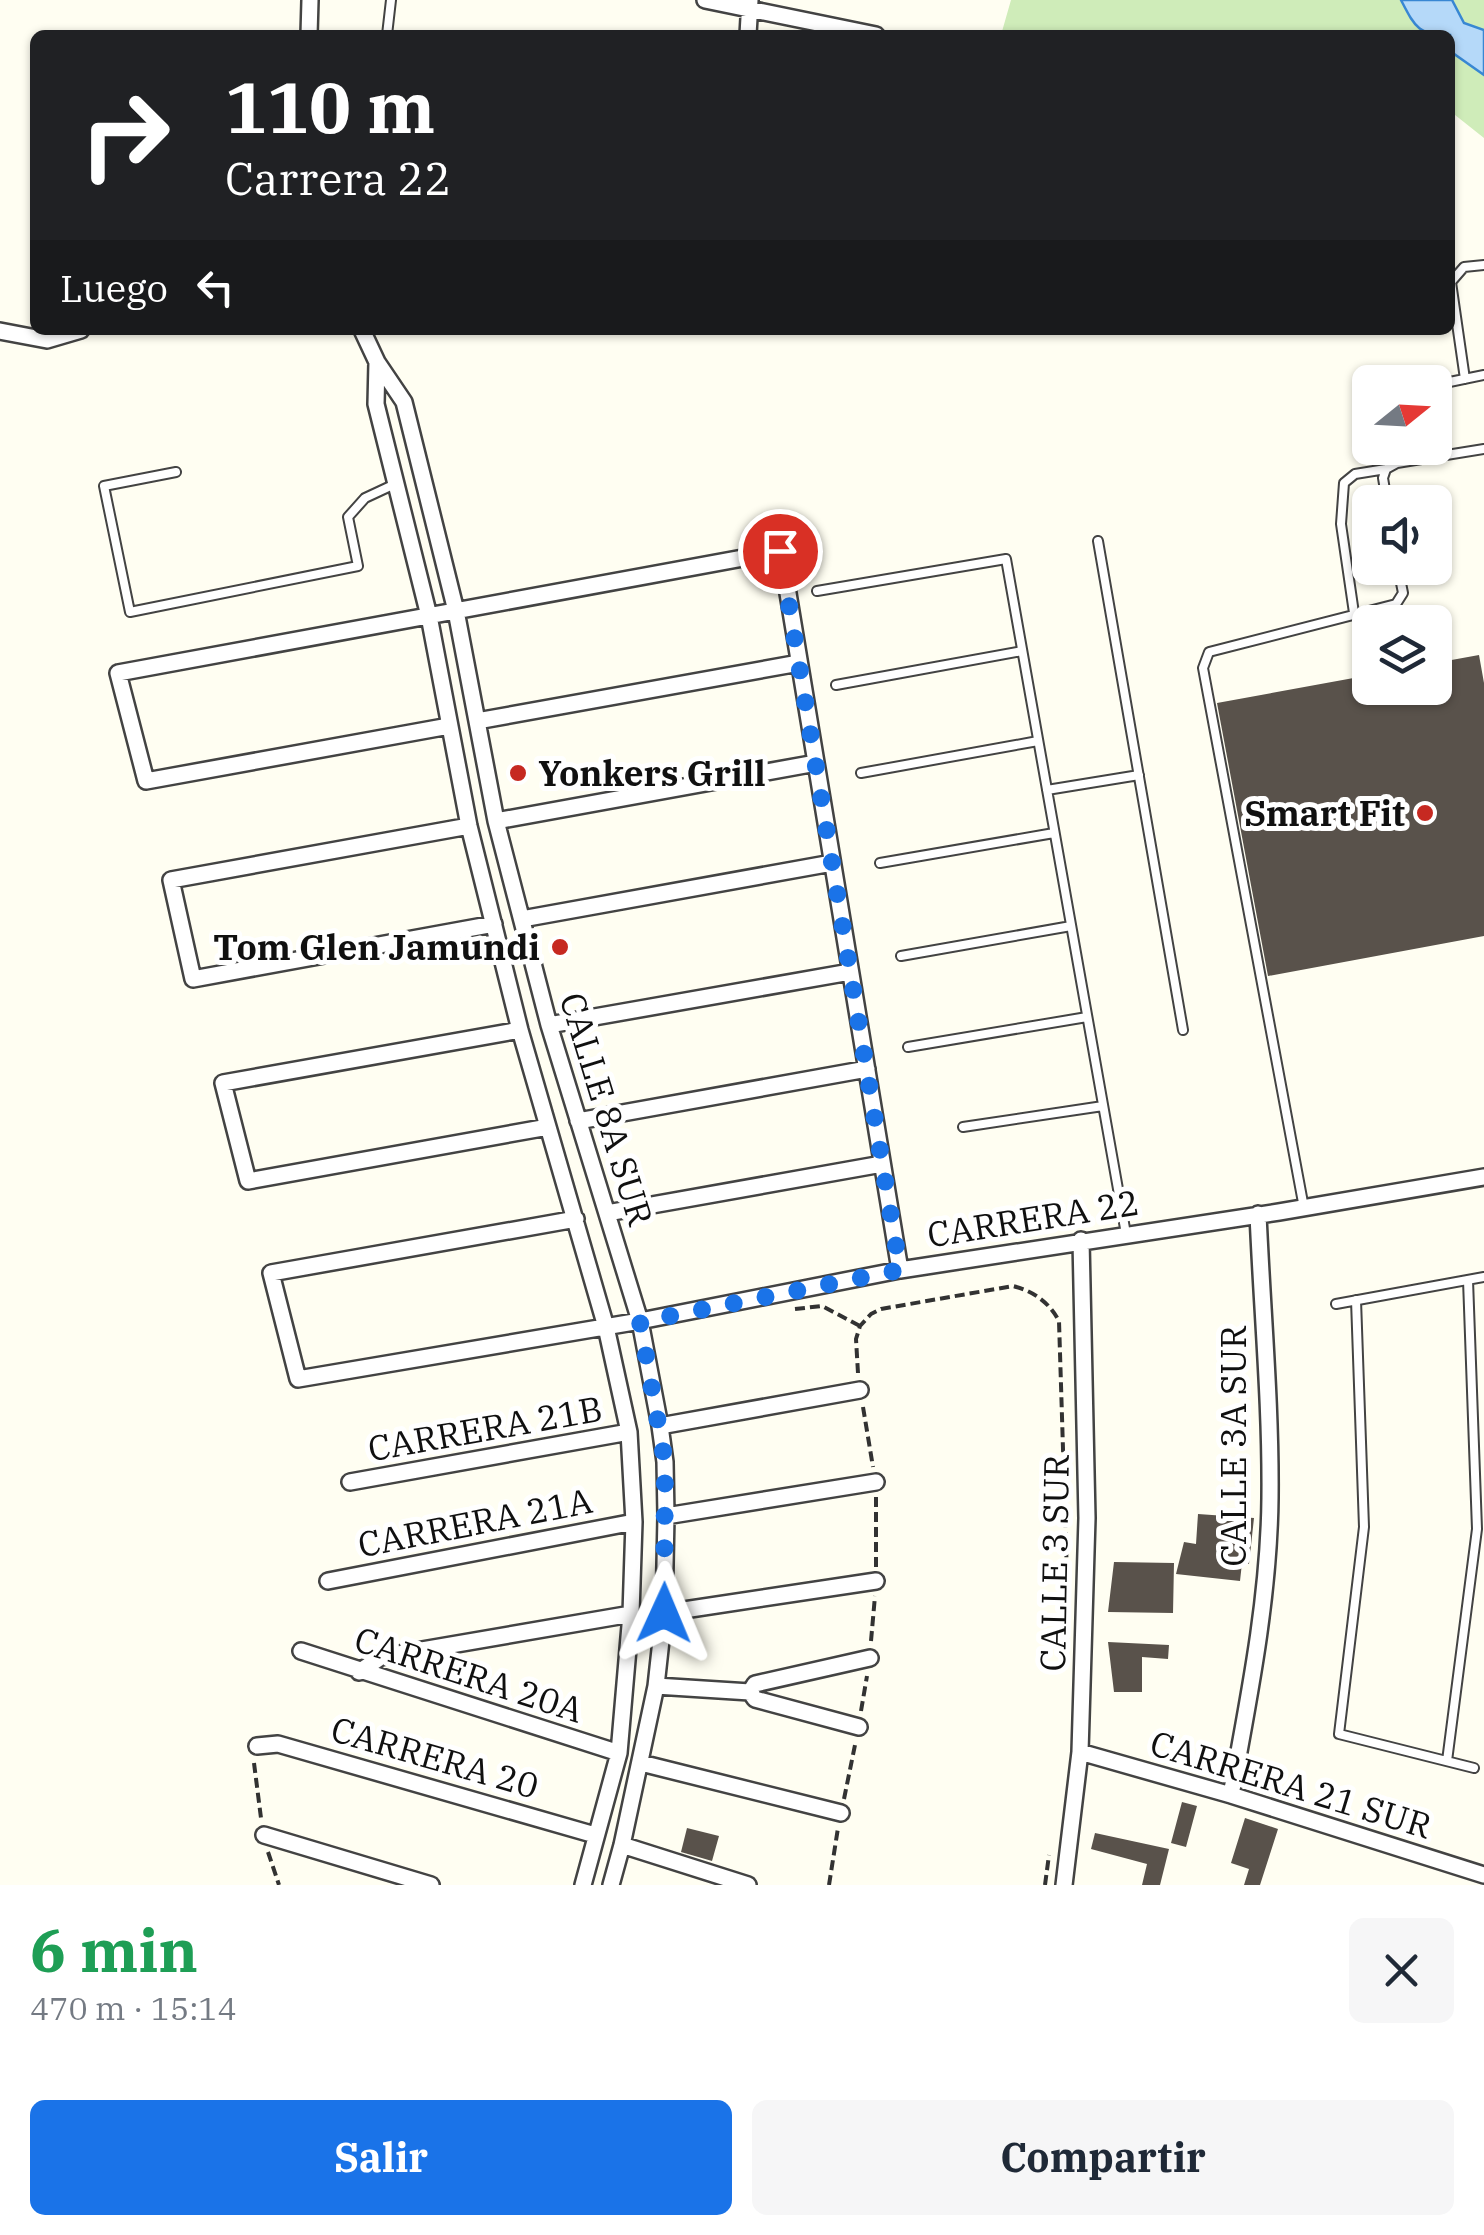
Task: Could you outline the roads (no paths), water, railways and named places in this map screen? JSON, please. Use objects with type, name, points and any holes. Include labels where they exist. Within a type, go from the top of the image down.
[{"type":"street","points":[[309,30],[310,0]]},
{"type":"street","points":[[705,0],[749,4],[856,30]]},
{"type":"street","points":[[748,30],[749,4]]},
{"type":"street","points":[[0,331],[47,340],[64,335]]},
{"type":"street","name":"CALLE 8A SUR","points":[[364,335],[404,402],[456,611],[496,821],[549,1025],[640,1322],[660,1426],[665,1462],[664,1613],[656,1686],[611,1885]]},
{"type":"street","name":"CALLE 8A SUR","points":[[377,362],[376,404],[428,616],[469,826],[520,1030],[606,1327],[630,1432],[634,1522],[632,1614],[619,1753],[583,1885]]},
{"type":"street","points":[[450,726],[146,781],[118,673],[780,551],[900,1270]]},
{"type":"street","points":[[477,721],[799,663]]},
{"type":"street","points":[[496,821],[816,763]]},
{"type":"street","points":[[469,826],[171,880],[193,979],[494,924]]},
{"type":"street","points":[[522,920],[832,863]]},
{"type":"street","points":[[549,1025],[850,972]]},
{"type":"street","points":[[520,1030],[222,1084],[248,1181],[548,1127]]},
{"type":"street","points":[[578,1121],[866,1069]]},
{"type":"street","points":[[606,1213],[882,1164]]},
{"type":"street","name":"CARRERA 22","points":[[576,1219],[271,1273],[298,1379],[640,1322],[900,1270],[1484,1177]]},
{"type":"street","name":"CALLE 3A SUR","points":[[1232,1795],[1254,1666],[1267,1562],[1270,1496],[1258,1214]]},
{"type":"street","name":"CALLE 3 SUR","points":[[1068,1884],[1080,1752],[1087,1518],[1081,1240]]},
{"type":"street","points":[[660,1426],[860,1390]]},
{"type":"street","name":"CARRERA 21B","points":[[350,1482],[630,1432]]},
{"type":"street","points":[[666,1516],[876,1482]]},
{"type":"street","name":"CARRERA 21A","points":[[328,1581],[634,1522]]},
{"type":"street","points":[[664,1613],[876,1581]]},
{"type":"street","points":[[359,1672],[382,1657],[632,1614]]},
{"type":"street","name":"CARRERA 20A","points":[[301,1651],[619,1753]]},
{"type":"street","points":[[750,1692],[755,1684],[870,1658]]},
{"type":"street","points":[[656,1686],[750,1692]]},
{"type":"street","points":[[750,1692],[755,1700],[859,1727]]},
{"type":"street","name":"CARRERA 20","points":[[257,1746],[278,1744],[596,1834]]},
{"type":"street","name":"CARRERA 21 SUR","points":[[1080,1752],[1484,1874]]},
{"type":"street","points":[[641,1762],[840,1814]]},
{"type":"street","points":[[264,1835],[431,1885]]},
{"type":"street","points":[[622,1846],[748,1885]]},
{"type":"lane","points":[[388,30],[391,0]]},
{"type":"lane","points":[[1455,277],[1464,267],[1484,265]]},
{"type":"lane","points":[[1455,308],[1466,379]]},
{"type":"lane","points":[[1452,382],[1484,375]]},
{"type":"lane","points":[[1353,605],[1342,524],[1344,484],[1355,474],[1386,469],[1397,463],[1484,449]]},
{"type":"lane","points":[[1384,485],[1386,469]]},
{"type":"lane","points":[[176,472],[104,486],[130,612],[358,566],[348,517],[365,498],[394,484]]},
{"type":"lane","points":[[1098,541],[1183,1030]]},
{"type":"lane","points":[[817,591],[1006,559],[1126,1234]]},
{"type":"lane","points":[[1391,605],[1402,593],[1401,585]]},
{"type":"lane","points":[[1304,1208],[1203,668],[1209,652],[1352,614]]},
{"type":"lane","points":[[836,684],[1022,651]]},
{"type":"lane","points":[[861,773],[1038,741]]},
{"type":"lane","points":[[1047,790],[1138,775]]},
{"type":"lane","points":[[880,863],[1054,833]]},
{"type":"lane","points":[[901,956],[1071,926]]},
{"type":"lane","points":[[908,1047],[1087,1017]]},
{"type":"lane","points":[[963,1127],[1103,1106]]},
{"type":"lane","points":[[1336,1304],[1484,1276]]},
{"type":"lane","points":[[1447,1761],[1477,1529],[1468,1280]]},
{"type":"lane","points":[[1356,1300],[1364,1527],[1339,1734],[1474,1768]]},
{"type":"water","points":[[1401,0],[1452,0],[1464,23],[1484,30],[1484,75],[1455,55],[1455,30],[1422,30]]},
{"type":"place","name":"Yonkers Grill","points":[[518,773]]},
{"type":"place","name":"Smart Fit","points":[[1425,813]]},
{"type":"place","name":"Tom Glen Jamundi","points":[[560,947]]}]
